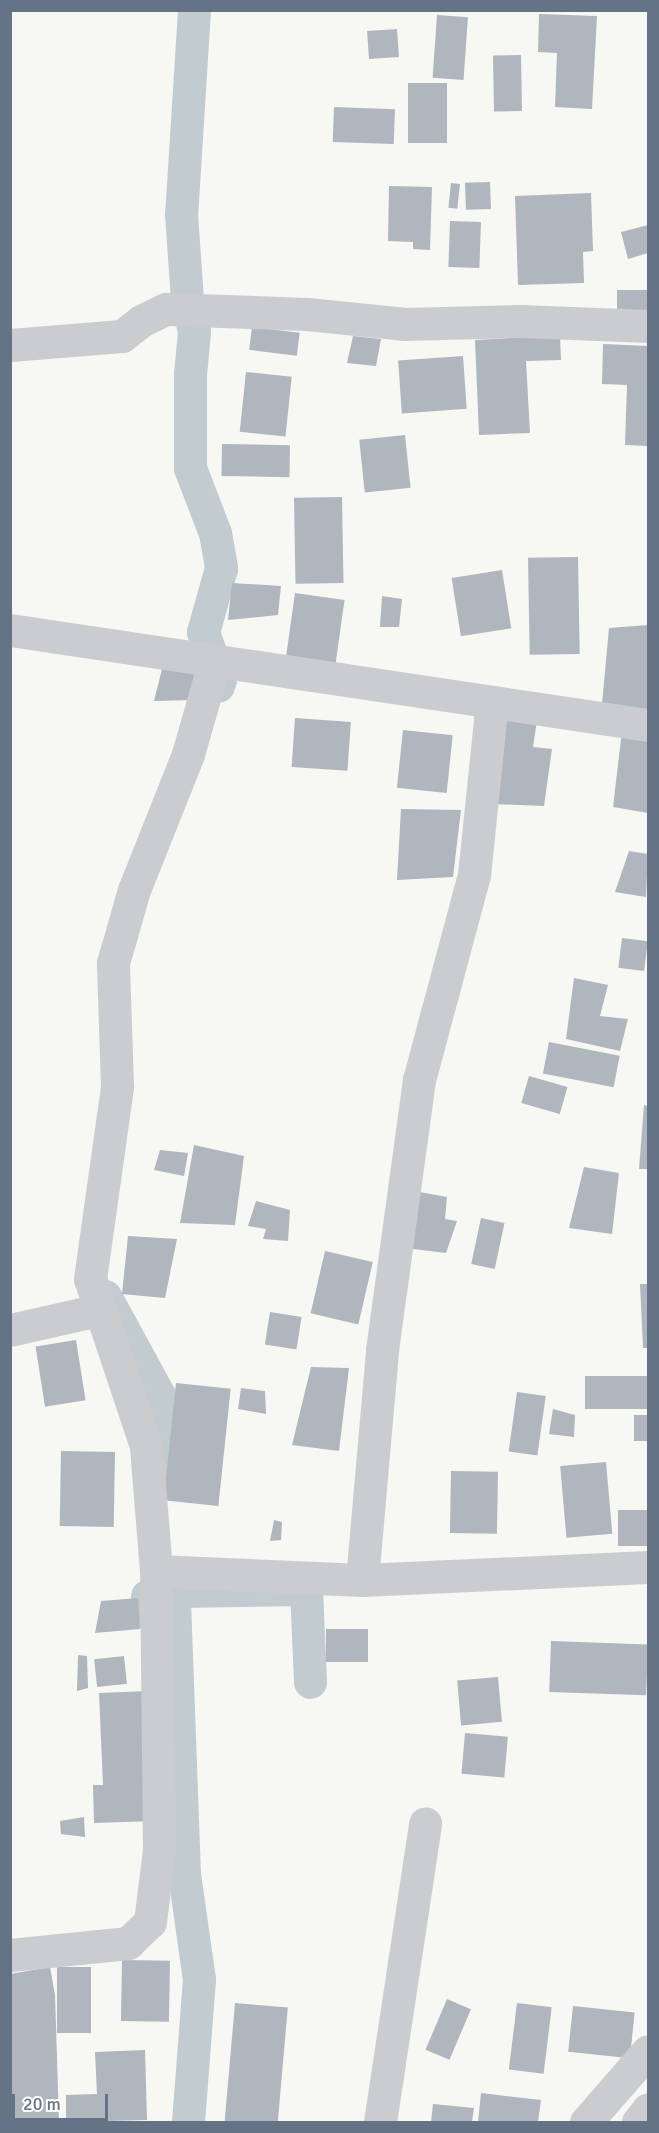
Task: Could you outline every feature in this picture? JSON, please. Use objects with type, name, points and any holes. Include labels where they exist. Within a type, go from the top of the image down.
[{"type":"street","points":[[10,345],[122,336],[141,321],[166,309],[307,314],[405,324],[521,321],[648,326]]},
{"type":"street","points":[[10,630],[648,725]]},
{"type":"street","points":[[10,1955],[128,1943],[150,1922],[159,1850],[156,1571],[146,1446],[90,1280],[117,1086],[112,963],[134,890],[188,754],[215,660]]},
{"type":"street","points":[[362,1580],[382,1350],[419,1080],[474,875],[492,702]]},
{"type":"street","points":[[10,1330],[99,1310]]},
{"type":"street","points":[[156,1571],[362,1580],[648,1567]]},
{"type":"street","points":[[381,2122],[425,1823]]},
{"type":"street","points":[[586,2122],[648,2051]]},
{"type":"street","points":[[638,2122],[648,2109]]},
{"type":"building","points":[[539,14],[597,16],[592,109],[555,107],[557,53],[538,52]]},
{"type":"building","points":[[437,15],[468,17],[464,80],[433,78]]},
{"type":"building","points":[[397,29],[399,57],[369,59],[367,31]]},
{"type":"building","points":[[493,55],[521,55],[522,111],[494,111]]},
{"type":"building","points":[[408,83],[447,83],[447,143],[408,143]]},
{"type":"building","points":[[334,107],[395,109],[394,144],[333,142]]},
{"type":"building","points":[[490,182],[491,209],[466,210],[465,183]]},
{"type":"building","points":[[451,183],[460,184],[457,209],[448,208]]},
{"type":"building","points":[[389,186],[432,187],[430,250],[413,249],[413,242],[388,241]]},
{"type":"building","points":[[591,193],[593,251],[583,252],[584,283],[518,285],[515,196]]},
{"type":"building","points":[[450,221],[481,222],[479,268],[448,267]]},
{"type":"building","points":[[648,225],[648,253],[628,259],[621,232]]},
{"type":"building","points":[[617,290],[648,290],[648,310],[617,310]]},
{"type":"building","points":[[252,327],[300,333],[297,356],[249,350]]},
{"type":"building","points":[[560,335],[561,360],[526,361],[530,433],[479,435],[475,340]]},
{"type":"building","points":[[353,336],[381,339],[376,366],[347,363]]},
{"type":"building","points":[[603,344],[648,346],[648,446],[625,445],[627,385],[602,384]]},
{"type":"building","points":[[463,356],[467,409],[402,413],[398,361]]},
{"type":"building","points":[[246,372],[292,377],[285,436],[240,432]]},
{"type":"building","points":[[405,435],[411,488],[365,493],[359,440]]},
{"type":"building","points":[[222,444],[290,445],[289,477],[221,476]]},
{"type":"building","points":[[342,497],[344,583],[296,584],[294,498]]},
{"type":"building","points":[[578,557],[580,654],[530,655],[528,558]]},
{"type":"building","points":[[502,570],[511,628],[461,636],[452,578]]},
{"type":"building","points":[[232,583],[281,586],[278,615],[228,620]]},
{"type":"building","points":[[295,593],[345,600],[335,664],[286,657]]},
{"type":"building","points":[[382,596],[402,599],[399,627],[380,627]]},
{"type":"building","points":[[648,625],[648,712],[602,704],[609,628]]},
{"type":"building","points":[[164,661],[202,664],[194,700],[154,701]]},
{"type":"building","points":[[502,717],[537,721],[533,747],[552,749],[544,806],[493,804]]},
{"type":"building","points":[[295,718],[351,722],[347,771],[292,767]]},
{"type":"building","points":[[403,730],[453,735],[447,793],[397,788]]},
{"type":"building","points":[[622,731],[648,736],[648,813],[613,807]]},
{"type":"building","points":[[401,809],[461,810],[453,877],[397,880]]},
{"type":"building","points":[[629,851],[648,854],[646,897],[615,892]]},
{"type":"building","points":[[622,938],[648,941],[644,971],[618,968]]},
{"type":"building","points":[[574,978],[608,985],[600,1016],[628,1019],[620,1051],[566,1039]]},
{"type":"building","points":[[549,1042],[620,1056],[614,1087],[543,1073]]},
{"type":"building","points":[[529,1076],[567,1087],[560,1114],[521,1103]]},
{"type":"building","points":[[644,1105],[648,1106],[648,1169],[639,1169]]},
{"type":"building","points":[[194,1145],[244,1156],[235,1225],[180,1223]]},
{"type":"building","points":[[160,1150],[188,1153],[184,1176],[154,1170]]},
{"type":"building","points":[[584,1167],[619,1173],[612,1234],[569,1228]]},
{"type":"building","points":[[414,1191],[447,1197],[445,1219],[457,1221],[446,1253],[405,1248]]},
{"type":"building","points":[[256,1201],[290,1210],[288,1241],[263,1239],[266,1229],[248,1226]]},
{"type":"building","points":[[481,1218],[504,1223],[495,1269],[471,1264]]},
{"type":"building","points":[[128,1236],[177,1239],[165,1298],[122,1294]]},
{"type":"building","points":[[325,1251],[373,1262],[358,1324],[311,1313]]},
{"type":"building","points":[[640,1284],[648,1284],[648,1348],[643,1348]]},
{"type":"building","points":[[270,1312],[302,1317],[296,1350],[265,1345]]},
{"type":"building","points":[[76,1340],[86,1400],[45,1407],[36,1346]]},
{"type":"building","points":[[311,1367],[349,1368],[339,1451],[292,1445]]},
{"type":"building","points":[[585,1376],[648,1376],[648,1409],[585,1409]]},
{"type":"building","points":[[176,1383],[231,1389],[218,1506],[164,1500]]},
{"type":"building","points":[[241,1388],[265,1391],[266,1414],[238,1409]]},
{"type":"building","points":[[517,1392],[546,1396],[537,1455],[509,1451]]},
{"type":"building","points":[[553,1409],[575,1415],[574,1437],[549,1434]]},
{"type":"building","points":[[634,1415],[648,1415],[648,1441],[634,1441]]},
{"type":"building","points":[[61,1451],[115,1452],[114,1527],[60,1526]]},
{"type":"building","points":[[606,1462],[612,1534],[566,1538],[560,1466]]},
{"type":"building","points":[[451,1471],[498,1472],[497,1534],[450,1533]]},
{"type":"building","points":[[618,1510],[648,1510],[648,1546],[618,1546]]},
{"type":"building","points":[[274,1520],[282,1522],[281,1540],[270,1541]]},
{"type":"building","points":[[138,1598],[140,1629],[95,1633],[101,1601]]},
{"type":"building","points":[[326,1629],[368,1629],[368,1662],[326,1662]]},
{"type":"building","points":[[551,1641],[648,1644],[646,1695],[549,1692]]},
{"type":"building","points":[[78,1655],[87,1656],[88,1688],[77,1691]]},
{"type":"building","points":[[124,1656],[127,1684],[97,1687],[94,1659]]},
{"type":"building","points":[[498,1677],[502,1722],[461,1725],[457,1681]]},
{"type":"building","points":[[148,1691],[154,1821],[94,1823],[93,1785],[103,1785],[99,1693]]},
{"type":"building","points":[[465,1733],[508,1737],[504,1778],[461,1774]]},
{"type":"building","points":[[84,1817],[85,1837],[61,1834],[60,1821]]},
{"type":"building","points":[[122,1960],[170,1961],[169,2022],[121,2021]]},
{"type":"building","points":[[50,1967],[55,1995],[59,2122],[10,2122],[10,1974]]},
{"type":"building","points":[[57,1967],[91,1967],[91,2033],[57,2033]]},
{"type":"building","points":[[447,1999],[471,2009],[449,2060],[426,2050]]},
{"type":"building","points":[[235,2003],[288,2008],[278,2122],[225,2122]]},
{"type":"building","points":[[517,2003],[552,2007],[544,2074],[509,2070]]},
{"type":"building","points":[[573,2006],[635,2012],[630,2058],[568,2052]]},
{"type":"building","points":[[145,2050],[147,2120],[66,2122],[66,2095],[97,2094],[95,2052]]},
{"type":"building","points":[[481,2093],[541,2100],[538,2122],[478,2122]]},
{"type":"building","points":[[433,2104],[474,2108],[472,2122],[431,2122]]},
{"type":"waterway","points":[[194,10],[181,214],[187,299],[194,332],[190,374],[190,468],[215,533],[221,568],[203,632],[220,679],[218,686]]},
{"type":"waterway","points":[[105,1296],[159,1395],[161,1482]]},
{"type":"waterway","points":[[147,1596],[149,1614],[174,1601],[178,1591],[306,1589],[310,1682]]},
{"type":"waterway","points":[[174,1601],[184,1874],[199,1979],[188,2122]]}]
